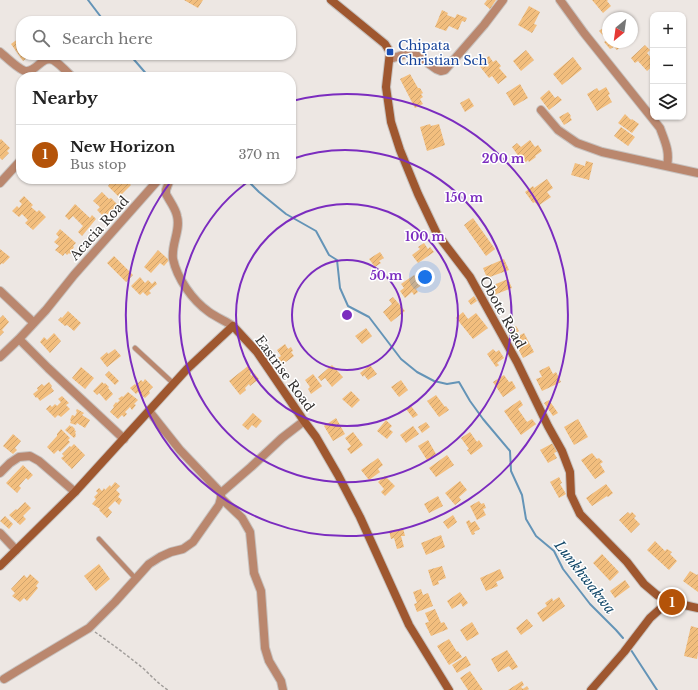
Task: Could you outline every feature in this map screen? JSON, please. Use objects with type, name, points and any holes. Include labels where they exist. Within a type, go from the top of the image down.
[{"type":"street","points":[[331,0],[385,44],[390,52],[390,59],[412,52],[441,71],[446,70],[503,0]]},
{"type":"street","points":[[560,0],[584,33],[660,128],[667,145],[669,157],[667,166]]},
{"type":"street","points":[[0,52],[26,71],[31,70],[45,60]]},
{"type":"street","name":"Obote Road","points":[[390,59],[386,87],[391,122],[400,150],[418,194],[437,234],[470,277],[517,362],[562,451],[570,472],[571,495],[580,514],[627,562],[644,584],[657,595],[675,603],[698,608]]},
{"type":"street","points":[[52,60],[67,72]]},
{"type":"street","points":[[541,110],[558,130],[576,143],[602,152],[698,173]]},
{"type":"street","points":[[0,183],[16,165]]},
{"type":"street","name":"Acacia Road","points":[[0,357],[46,310],[155,184]]},
{"type":"street","points":[[0,566],[75,492],[187,369],[233,326],[208,311],[197,301],[179,277],[173,258],[173,245],[176,236],[178,216],[166,194],[168,184]]},
{"type":"street","points":[[0,291],[34,323]]},
{"type":"street","name":"Eastrise Road","points":[[233,326],[257,352],[316,437],[360,518],[410,625],[449,690]]},
{"type":"street","points":[[19,339],[124,439]]},
{"type":"street","points":[[149,411],[180,450],[242,518],[250,532],[254,574],[261,591],[265,648],[281,681],[283,690]]},
{"type":"street","points":[[4,680],[89,628],[149,564],[165,555],[183,549],[193,542],[219,505],[221,496],[282,438],[304,421]]},
{"type":"street","points":[[0,473],[10,463],[19,457],[30,456],[39,461],[75,492]]},
{"type":"street","points":[[0,533],[16,550]]},
{"type":"street","points":[[591,690],[624,652],[650,618],[669,601]]},
{"type":"lane","points":[[135,348],[174,384]]},
{"type":"lane","points":[[99,539],[136,578]]},
{"type":"path","points":[[89,628],[122,652],[160,685],[168,690]]},
{"type":"building","points":[[184,0],[203,0],[198,8]]},
{"type":"building","points":[[487,0],[496,0],[490,9],[484,4]]},
{"type":"building","points":[[592,0],[608,0],[607,1],[611,6],[602,12]]},
{"type":"building","points":[[529,6],[540,12],[534,24],[537,25],[532,33],[518,25]]},
{"type":"building","points":[[442,10],[448,13],[447,15],[455,18],[457,14],[467,18],[465,22],[462,21],[458,30],[449,26],[446,31],[435,27]]},
{"type":"building","points":[[16,40],[16,51],[11,44]]},
{"type":"building","points":[[645,45],[650,50],[647,53],[650,56],[650,68],[647,71],[638,61],[635,63],[631,58]]},
{"type":"building","points":[[526,50],[534,60],[521,71],[513,61]]},
{"type":"building","points":[[489,56],[493,62],[496,60],[501,66],[499,68],[507,77],[498,84],[492,76],[489,78],[478,64]]},
{"type":"building","points":[[573,57],[582,69],[562,85],[553,74]]},
{"type":"building","points":[[410,74],[418,88],[420,88],[423,93],[421,94],[423,97],[420,99],[423,104],[415,108],[400,79]]},
{"type":"building","points":[[520,84],[528,98],[514,106],[506,93]]},
{"type":"building","points":[[606,87],[612,102],[597,111],[587,94],[597,88],[599,91]]},
{"type":"building","points":[[549,90],[555,98],[558,96],[562,100],[549,110],[540,98]]},
{"type":"building","points":[[469,98],[474,106],[465,112],[460,103]]},
{"type":"building","points":[[568,112],[572,120],[564,125],[559,117]]},
{"type":"building","points":[[625,114],[631,120],[632,119],[639,124],[632,133],[618,123]]},
{"type":"building","points":[[430,124],[431,126],[439,124],[445,145],[427,151],[420,127]]},
{"type":"building","points":[[621,127],[635,137],[628,146],[614,136]]},
{"type":"building","points":[[1,139],[10,148],[7,151],[9,153],[2,160],[0,158]]},
{"type":"building","points":[[530,140],[535,147],[538,145],[542,151],[535,156],[536,157],[529,162],[528,160],[524,164],[512,147],[517,143],[521,147]]},
{"type":"building","points":[[586,161],[593,163],[589,180],[571,175],[575,163],[585,166]]},
{"type":"building","points":[[547,179],[553,188],[547,192],[551,197],[538,206],[535,202],[533,203],[525,192]]},
{"type":"building","points":[[110,184],[131,185],[119,197],[108,186]]},
{"type":"building","points":[[102,192],[118,205],[106,216],[104,213],[102,215],[97,210],[100,207],[93,201]]},
{"type":"building","points":[[24,196],[33,205],[31,207],[37,212],[39,210],[46,217],[33,230],[25,223],[28,220],[22,214],[19,217],[12,211],[17,206],[19,208],[22,204],[19,201]]},
{"type":"building","points":[[75,204],[90,218],[92,215],[96,219],[82,236],[78,232],[83,226],[73,216],[69,220],[65,216]]},
{"type":"building","points":[[473,218],[495,249],[486,256],[464,225]]},
{"type":"building","points":[[60,229],[76,243],[70,254],[69,253],[67,255],[65,253],[63,256],[55,250],[59,246],[54,242],[59,237],[56,234]]},
{"type":"building","points":[[424,243],[428,249],[430,247],[434,252],[418,263],[412,255],[420,249],[418,247]]},
{"type":"building","points":[[0,249],[10,257],[0,265]]},
{"type":"building","points":[[158,250],[169,260],[164,266],[160,263],[151,273],[144,267]]},
{"type":"building","points":[[380,252],[384,258],[379,261],[381,263],[375,267],[369,259]]},
{"type":"building","points":[[114,256],[133,275],[126,282],[107,263]]},
{"type":"building","points":[[504,259],[509,270],[487,278],[483,268]]},
{"type":"building","points":[[414,275],[422,285],[416,289],[418,292],[414,295],[412,292],[405,298],[400,291],[404,288],[401,284]]},
{"type":"building","points":[[140,277],[145,283],[148,280],[152,284],[155,281],[157,284],[149,291],[151,293],[147,296],[143,292],[140,295],[131,286]]},
{"type":"building","points":[[508,279],[512,288],[494,295],[491,286]]},
{"type":"building","points":[[474,296],[477,301],[471,305],[468,301]]},
{"type":"building","points":[[393,297],[405,311],[391,322],[383,312],[392,304],[389,300]]},
{"type":"building","points":[[68,311],[81,323],[74,331],[58,320]]},
{"type":"building","points":[[463,312],[468,319],[476,313],[488,328],[473,339],[456,318]]},
{"type":"building","points":[[3,315],[9,322],[2,330],[4,332],[0,336],[0,318]]},
{"type":"building","points":[[516,326],[519,331],[512,336],[509,331]]},
{"type":"building","points":[[366,328],[372,336],[362,344],[355,336]]},
{"type":"building","points":[[54,333],[61,341],[50,353],[40,342],[44,337],[47,340]]},
{"type":"building","points":[[524,333],[534,352],[523,358],[513,339]]},
{"type":"building","points":[[285,344],[288,349],[291,347],[293,351],[291,352],[294,356],[283,364],[278,358],[281,356],[277,350]]},
{"type":"building","points":[[115,349],[121,356],[107,367],[100,358],[107,352],[108,354]]},
{"type":"building","points":[[493,349],[496,352],[499,350],[504,358],[497,363],[499,365],[496,367],[487,354]]},
{"type":"building","points":[[332,365],[343,377],[332,387],[325,378],[321,381],[318,377]]},
{"type":"building","points":[[370,365],[377,374],[368,380],[360,373]]},
{"type":"building","points":[[248,366],[253,371],[250,374],[252,376],[254,373],[259,379],[250,386],[249,384],[245,388],[246,390],[240,395],[229,381]]},
{"type":"building","points":[[549,366],[553,374],[556,372],[561,382],[542,391],[536,379],[542,377],[539,371]]},
{"type":"building","points":[[81,367],[94,378],[85,389],[72,378]]},
{"type":"building","points":[[109,371],[119,381],[115,385],[105,375]]},
{"type":"building","points":[[313,374],[322,386],[311,394],[308,389],[310,387],[305,380]]},
{"type":"building","points":[[504,375],[509,382],[512,381],[516,388],[503,397],[493,382]]},
{"type":"building","points":[[145,379],[153,387],[145,398],[138,392],[136,394],[130,388],[141,380],[143,382]]},
{"type":"building","points":[[401,380],[408,390],[399,397],[391,387]]},
{"type":"building","points":[[49,382],[54,391],[40,401],[33,394],[42,384],[44,386]]},
{"type":"building","points":[[102,382],[109,387],[108,388],[113,394],[106,401],[99,393],[97,395],[93,391]]},
{"type":"building","points":[[351,391],[360,400],[352,408],[342,399]]},
{"type":"building","points":[[128,392],[138,400],[134,404],[136,405],[132,410],[130,407],[125,412],[127,414],[124,417],[122,415],[118,419],[110,412],[116,402],[117,403],[120,400],[118,399],[122,396],[123,397]]},
{"type":"building","points":[[436,395],[449,410],[439,417],[427,401]]},
{"type":"building","points":[[62,396],[69,403],[66,405],[70,409],[61,417],[58,415],[55,418],[46,409],[50,405],[52,407],[55,404],[57,406],[61,402],[58,399]]},
{"type":"building","points":[[520,400],[523,405],[518,409],[527,422],[532,419],[536,424],[521,435],[504,411]]},
{"type":"building","points":[[549,400],[558,413],[553,416],[544,403]]},
{"type":"building","points":[[411,406],[418,415],[413,418],[406,409]]},
{"type":"building","points":[[77,409],[84,413],[82,415],[90,420],[85,428],[77,423],[76,425],[70,423],[72,415],[75,416]]},
{"type":"building","points":[[253,413],[262,421],[256,428],[252,425],[248,430],[242,425]]},
{"type":"building","points":[[336,418],[345,434],[333,441],[324,426]]},
{"type":"building","points":[[578,419],[588,437],[574,445],[564,427]]},
{"type":"building","points":[[386,420],[392,426],[389,429],[393,432],[387,439],[377,431]]},
{"type":"building","points":[[426,422],[430,427],[422,433],[418,427]]},
{"type":"building","points":[[70,425],[76,431],[76,436],[74,438],[65,430]]},
{"type":"building","points":[[413,426],[419,434],[406,443],[400,435]]},
{"type":"building","points":[[61,429],[70,438],[68,440],[70,442],[60,452],[58,450],[54,454],[47,447]]},
{"type":"building","points":[[353,432],[363,445],[351,454],[347,449],[351,446],[345,438]]},
{"type":"building","points":[[470,432],[477,442],[479,440],[483,446],[471,455],[467,450],[469,449],[461,438]]},
{"type":"building","points":[[13,434],[21,441],[15,448],[17,450],[13,454],[3,446]]},
{"type":"building","points":[[428,440],[436,454],[427,460],[418,446]]},
{"type":"building","points":[[553,443],[558,451],[554,453],[557,458],[548,463],[540,450]]},
{"type":"building","points":[[74,444],[85,455],[72,469],[61,458],[64,456],[62,454]]},
{"type":"building","points":[[592,453],[597,459],[599,458],[603,462],[600,464],[605,472],[595,479],[581,460]]},
{"type":"building","points":[[447,455],[454,465],[436,477],[429,468]]},
{"type":"building","points":[[378,458],[383,465],[378,469],[380,472],[369,480],[361,470]]},
{"type":"building","points":[[23,465],[33,475],[28,480],[26,478],[19,486],[21,488],[17,493],[6,483]]},
{"type":"building","points":[[385,476],[395,486],[385,496],[381,492],[384,489],[378,482]]},
{"type":"building","points":[[559,477],[562,483],[560,484],[566,494],[559,498],[550,482]]},
{"type":"building","points":[[460,481],[467,490],[459,497],[461,500],[455,505],[445,493]]},
{"type":"building","points":[[115,482],[120,486],[116,490],[120,494],[118,497],[122,500],[119,505],[115,501],[108,508],[112,512],[107,518],[99,510],[100,509],[92,504],[96,499],[94,497],[98,493],[96,491],[99,488],[102,491],[104,488],[105,490],[110,485],[111,487]]},
{"type":"building","points":[[606,484],[613,493],[592,506],[586,498]]},
{"type":"building","points":[[438,496],[443,506],[429,513],[424,504]]},
{"type":"building","points":[[479,501],[481,504],[484,503],[486,508],[483,509],[486,515],[477,520],[470,506]]},
{"type":"building","points":[[25,502],[31,508],[23,516],[26,519],[20,525],[9,515]]},
{"type":"building","points":[[628,512],[630,514],[632,512],[636,516],[634,518],[640,524],[631,533],[619,520]]},
{"type":"building","points":[[453,515],[457,522],[448,529],[443,522]]},
{"type":"building","points":[[5,516],[13,524],[9,529],[0,521]]},
{"type":"building","points":[[469,520],[471,523],[475,521],[480,529],[472,535],[466,522]]},
{"type":"building","points":[[403,528],[405,536],[401,536],[404,547],[397,549],[394,538],[391,539],[389,531]]},
{"type":"building","points":[[441,535],[445,547],[426,555],[421,543]]},
{"type":"building","points":[[655,541],[665,551],[667,549],[672,552],[670,554],[677,561],[669,570],[647,550]]},
{"type":"building","points":[[602,554],[619,572],[610,581],[593,563]]},
{"type":"building","points":[[99,564],[110,579],[96,591],[84,576]]},
{"type":"building","points":[[442,566],[446,578],[438,581],[439,584],[433,586],[428,570]]},
{"type":"building","points":[[500,569],[504,578],[496,582],[498,586],[486,591],[480,578]]},
{"type":"building","points":[[690,571],[697,575],[698,574],[698,592],[683,581]]},
{"type":"building","points":[[30,574],[39,582],[36,586],[38,588],[27,601],[24,598],[20,602],[12,596],[15,593],[11,589],[24,575],[27,578]]},
{"type":"building","points":[[625,580],[630,587],[615,598],[610,591]]},
{"type":"building","points":[[421,589],[423,595],[428,593],[433,606],[417,612],[414,604],[417,603],[413,592]]},
{"type":"building","points":[[460,592],[468,603],[463,607],[461,603],[452,609],[447,601]]},
{"type":"building","points":[[559,597],[565,606],[543,622],[537,613],[547,606],[545,603],[552,598],[553,601]]},
{"type":"building","points":[[435,609],[441,623],[444,622],[448,629],[431,636],[425,623],[429,622],[425,613]]},
{"type":"building","points":[[527,619],[533,626],[521,635],[516,628]]},
{"type":"building","points":[[472,622],[479,634],[467,641],[460,630]]},
{"type":"building","points":[[691,626],[698,628],[697,659],[684,656]]},
{"type":"building","points":[[449,639],[462,657],[449,665],[437,646]]},
{"type":"building","points":[[507,650],[518,667],[512,670],[509,666],[498,672],[491,659]]},
{"type":"building","points":[[466,656],[471,665],[457,673],[452,665]]},
{"type":"building","points":[[470,671],[483,690],[468,690],[460,678]]},
{"type":"building","points":[[522,681],[524,685],[521,687],[523,689],[527,686],[529,689],[508,690]]},
{"type":"waterway","name":"Lunkhwakwa","points":[[88,0],[100,16]]},
{"type":"waterway","name":"Lunkhwakwa","points":[[134,60],[145,72]]},
{"type":"waterway","name":"Lunkhwakwa","points":[[251,184],[286,214],[316,231],[329,255],[337,260],[340,288],[348,306],[369,317],[401,359],[417,372],[434,381],[447,384],[459,382],[483,419],[510,451],[511,471],[522,495],[526,519],[536,536],[554,551],[563,569],[590,604],[623,638]]},
{"type":"waterway","name":"Lunkhwakwa","points":[[631,650],[657,690]]},
{"type":"place","name":"Chipata Christian Sch","points":[[390,52]]},
{"type":"place","name":"New Horizon","points":[[672,602]]}]
